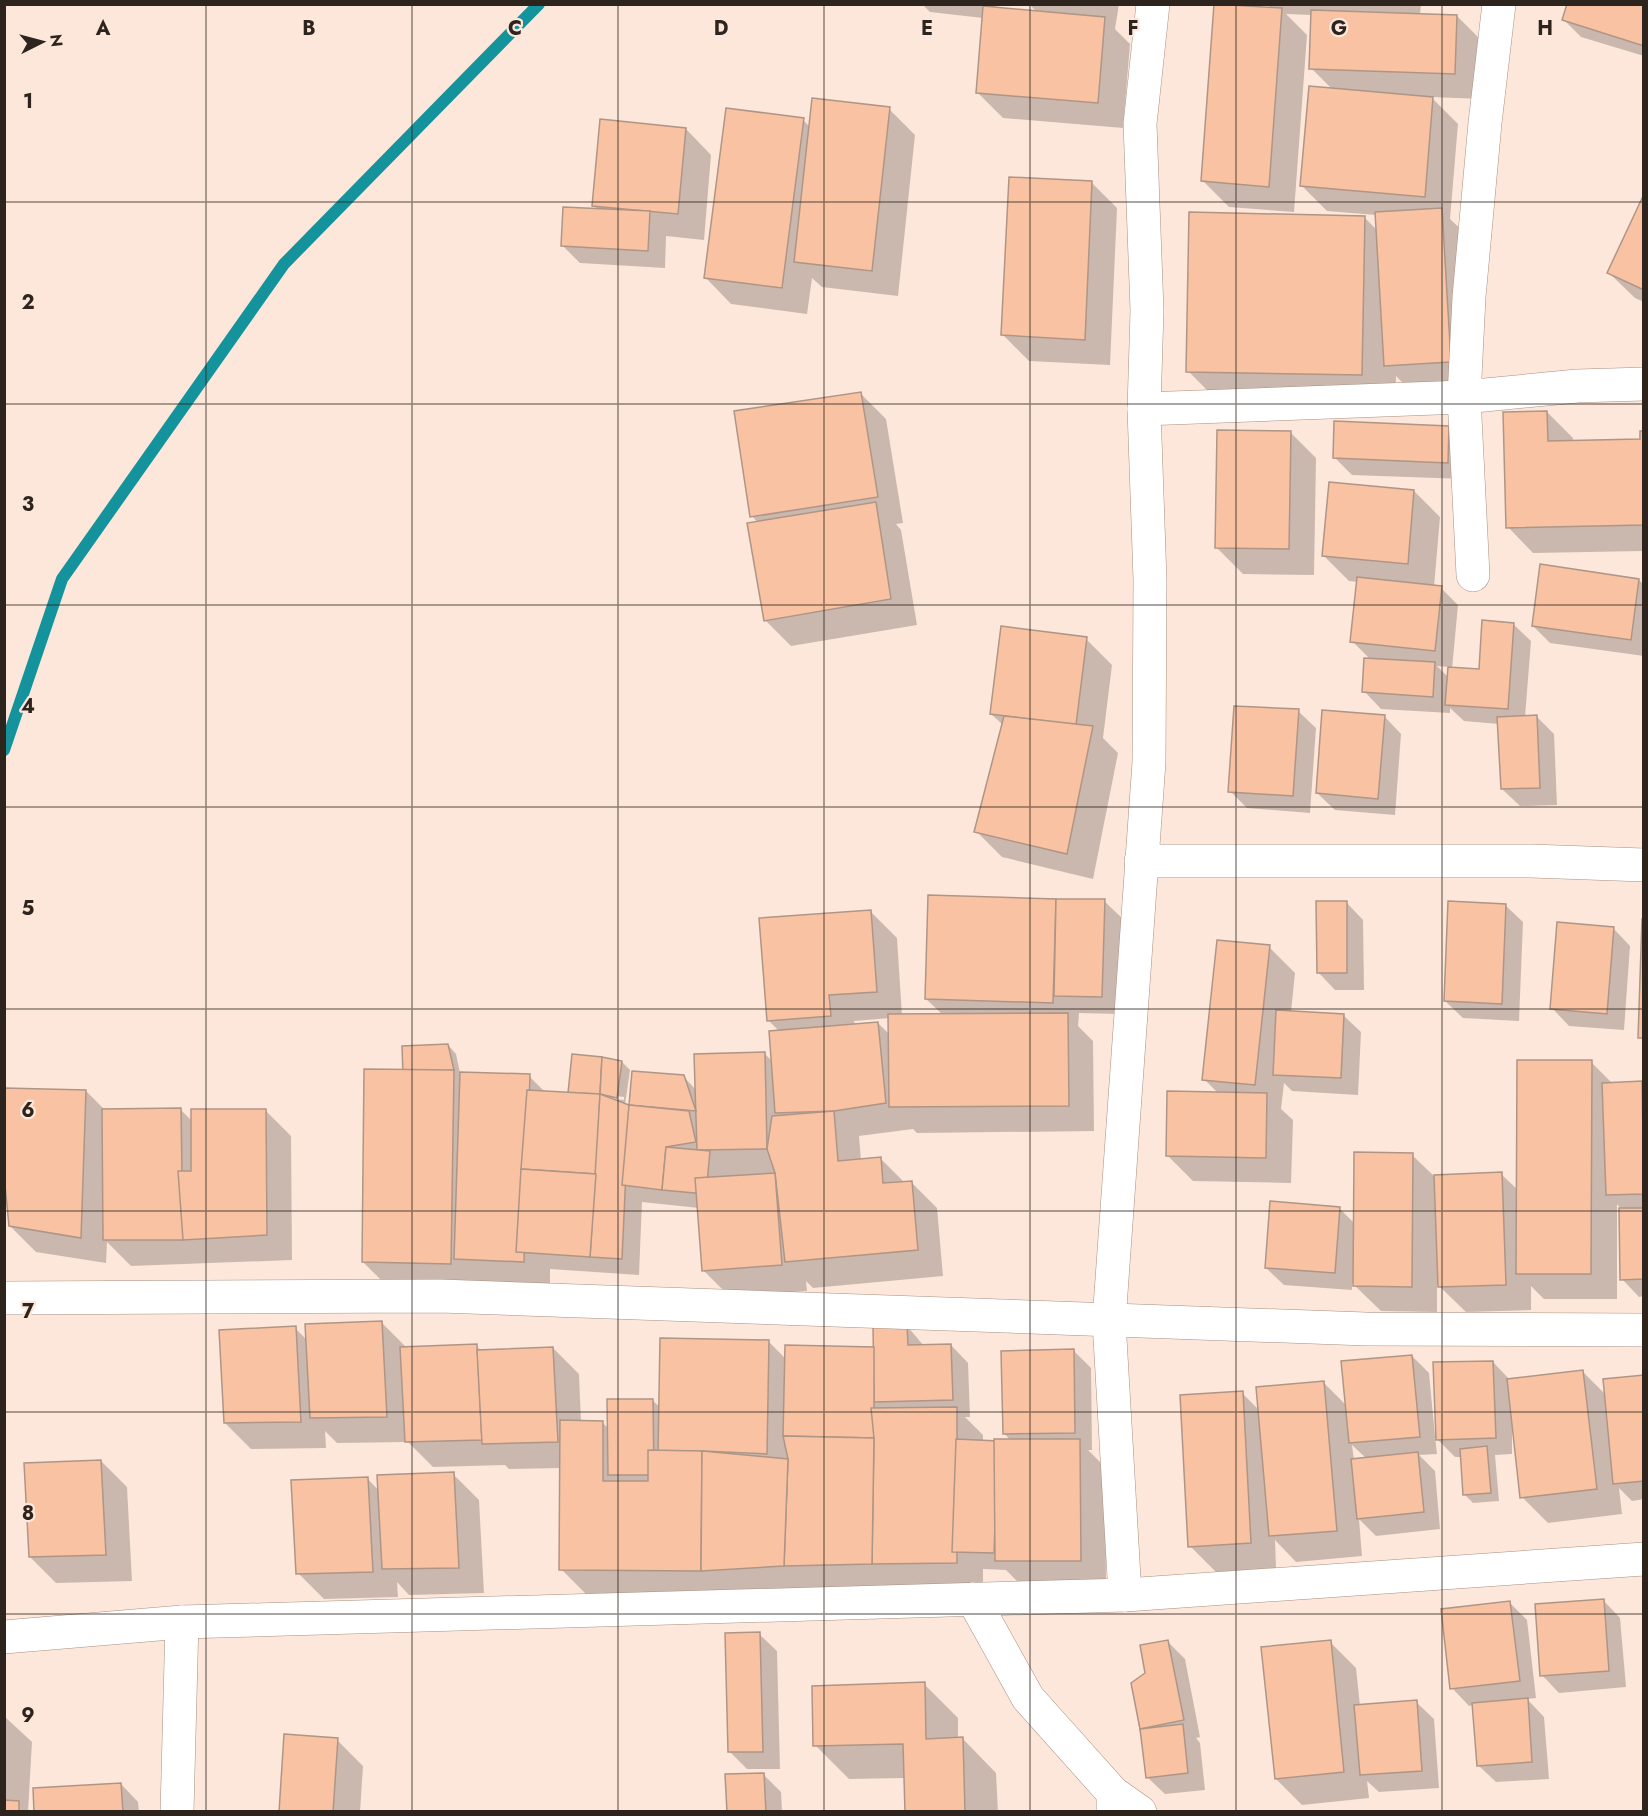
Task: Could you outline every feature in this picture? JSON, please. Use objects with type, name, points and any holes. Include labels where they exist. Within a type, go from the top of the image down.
[{"type":"street","points":[[1125,1595],[1108,1321],[1149,762],[1150,591],[1144,409],[1147,310],[1140,124],[1153,4]]},
{"type":"street","points":[[1473,575],[1464,398],[1470,285],[1499,4]]},
{"type":"street","points":[[1144,409],[1464,398],[1577,386],[1644,384]]},
{"type":"street","points":[[1142,861],[1531,861],[1644,865]]},
{"type":"street","points":[[4,1299],[440,1296],[1366,1329],[1644,1330]]},
{"type":"street","points":[[4,1637],[182,1622],[1125,1595],[1644,1559]]},
{"type":"street","points":[[973,1599],[1028,1698],[1113,1802],[1140,1812]]},
{"type":"street","points":[[177,1812],[182,1622]]},
{"type":"building","points":[[1214,4],[1282,8],[1269,187],[1201,181]]},
{"type":"building","points":[[1567,4],[1644,4],[1644,46],[1562,20]]},
{"type":"building","points":[[983,6],[1105,17],[1098,103],[976,93]]},
{"type":"building","points":[[1311,10],[1457,15],[1455,74],[1309,69]]},
{"type":"building","points":[[1309,86],[1433,97],[1425,197],[1300,186]]},
{"type":"building","points":[[812,98],[890,107],[872,271],[794,262]]},
{"type":"building","points":[[726,108],[804,118],[782,288],[704,278]]},
{"type":"building","points":[[600,119],[686,128],[678,214],[592,206]]},
{"type":"building","points":[[1009,177],[1092,181],[1085,340],[1001,335]]},
{"type":"building","points":[[1644,194],[1644,290],[1607,273]]},
{"type":"building","points":[[563,207],[650,211],[648,251],[561,246]]},
{"type":"building","points":[[1442,208],[1451,362],[1384,366],[1375,212]]},
{"type":"building","points":[[1189,212],[1365,216],[1362,375],[1186,372]]},
{"type":"building","points":[[861,392],[878,497],[750,517],[734,411]]},
{"type":"building","points":[[1547,411],[1548,441],[1640,439],[1640,431],[1644,431],[1644,525],[1506,528],[1503,412]]},
{"type":"building","points":[[1334,421],[1449,426],[1448,463],[1333,458]]},
{"type":"building","points":[[1217,430],[1291,431],[1289,549],[1215,548]]},
{"type":"building","points":[[1329,482],[1414,490],[1408,564],[1322,556]]},
{"type":"building","points":[[876,502],[891,599],[764,621],[747,523]]},
{"type":"building","points":[[1540,564],[1639,579],[1631,640],[1532,626]]},
{"type":"building","points":[[1357,577],[1442,586],[1435,651],[1350,642]]},
{"type":"building","points":[[1482,620],[1514,623],[1508,709],[1445,705],[1448,667],[1479,669]]},
{"type":"building","points":[[1001,626],[1087,637],[1076,725],[990,714]]},
{"type":"building","points":[[1364,658],[1435,662],[1433,697],[1362,692]]},
{"type":"building","points":[[1234,706],[1299,709],[1293,796],[1228,792]]},
{"type":"building","points":[[1322,710],[1385,715],[1378,799],[1316,793]]},
{"type":"building","points":[[1537,715],[1540,788],[1501,789],[1497,717]]},
{"type":"building","points":[[1004,716],[1093,726],[1067,854],[974,832]]},
{"type":"building","points":[[928,895],[1056,899],[1053,1003],[925,999]]},
{"type":"building","points":[[1056,899],[1105,899],[1102,997],[1054,996]]},
{"type":"building","points":[[1316,901],[1347,901],[1347,973],[1317,973]]},
{"type":"building","points":[[1448,901],[1506,904],[1502,1004],[1444,1001]]},
{"type":"building","points":[[871,910],[877,992],[829,995],[831,1016],[767,1021],[759,918]]},
{"type":"building","points":[[1642,919],[1644,919],[1644,1038],[1638,1038]]},
{"type":"building","points":[[1557,922],[1614,927],[1607,1014],[1550,1009]]},
{"type":"building","points":[[1217,940],[1270,945],[1255,1085],[1202,1080]]},
{"type":"building","points":[[1276,1010],[1344,1014],[1341,1078],[1273,1075]]},
{"type":"building","points":[[1068,1013],[1069,1106],[889,1107],[888,1014]]},
{"type":"building","points":[[878,1022],[886,1103],[834,1111],[775,1113],[769,1031]]},
{"type":"building","points":[[448,1044],[454,1070],[403,1076],[402,1046]]},
{"type":"building","points":[[765,1052],[767,1149],[697,1150],[694,1054]]},
{"type":"building","points":[[572,1054],[602,1057],[600,1094],[568,1093]]},
{"type":"building","points":[[602,1057],[622,1061],[617,1098],[600,1094]]},
{"type":"building","points":[[1517,1060],[1592,1060],[1591,1274],[1516,1274]]},
{"type":"building","points":[[364,1069],[454,1070],[451,1264],[362,1262]]},
{"type":"building","points":[[632,1071],[684,1075],[696,1111],[629,1105]]},
{"type":"building","points":[[460,1072],[530,1074],[524,1262],[454,1259]]},
{"type":"building","points":[[1642,1081],[1644,1194],[1606,1195],[1602,1083]]},
{"type":"building","points":[[4,1088],[86,1090],[81,1238],[9,1226],[4,1175]]},
{"type":"building","points":[[527,1090],[600,1094],[596,1174],[521,1169]]},
{"type":"building","points":[[1167,1091],[1267,1093],[1266,1158],[1166,1156]]},
{"type":"building","points":[[600,1094],[629,1105],[622,1259],[590,1257]]},
{"type":"building","points":[[629,1105],[689,1111],[696,1142],[666,1147],[662,1190],[622,1185]]},
{"type":"building","points":[[181,1108],[183,1240],[103,1240],[102,1109]]},
{"type":"building","points":[[191,1109],[266,1109],[267,1235],[183,1240],[178,1171],[191,1171]]},
{"type":"building","points":[[834,1111],[838,1161],[881,1157],[883,1183],[912,1181],[918,1250],[785,1262],[775,1173],[767,1149],[772,1116]]},
{"type":"building","points":[[666,1147],[710,1151],[706,1194],[662,1190]]},
{"type":"building","points":[[1354,1152],[1413,1153],[1412,1287],[1353,1286]]},
{"type":"building","points":[[521,1169],[596,1174],[590,1257],[516,1252]]},
{"type":"building","points":[[1502,1172],[1506,1285],[1438,1287],[1434,1175]]},
{"type":"building","points":[[775,1173],[782,1265],[702,1271],[695,1178]]},
{"type":"building","points":[[1270,1201],[1340,1207],[1335,1273],[1265,1268]]},
{"type":"building","points":[[1619,1208],[1644,1208],[1644,1279],[1620,1280]]},
{"type":"building","points":[[382,1321],[387,1417],[310,1418],[305,1324]]},
{"type":"building","points":[[873,1325],[907,1325],[908,1345],[951,1344],[953,1400],[874,1402]]},
{"type":"building","points":[[296,1326],[301,1422],[224,1423],[219,1330]]},
{"type":"building","points":[[660,1338],[769,1340],[767,1454],[702,1451],[658,1452]]},
{"type":"building","points":[[477,1344],[482,1440],[405,1442],[400,1347]]},
{"type":"building","points":[[785,1345],[874,1347],[874,1438],[783,1436]]},
{"type":"building","points":[[553,1347],[558,1442],[482,1444],[477,1350]]},
{"type":"building","points":[[1074,1349],[1075,1433],[1003,1434],[1001,1351]]},
{"type":"building","points":[[1412,1355],[1420,1437],[1349,1443],[1341,1361]]},
{"type":"building","points":[[1493,1361],[1496,1438],[1436,1440],[1433,1362]]},
{"type":"building","points":[[1583,1370],[1597,1489],[1520,1498],[1507,1379]]},
{"type":"building","points":[[1644,1375],[1644,1481],[1613,1484],[1603,1379]]},
{"type":"building","points":[[1324,1381],[1337,1531],[1269,1536],[1256,1387]]},
{"type":"building","points":[[1243,1391],[1251,1543],[1188,1547],[1180,1395]]},
{"type":"building","points":[[607,1399],[653,1399],[654,1475],[608,1475]]},
{"type":"building","points":[[957,1407],[957,1563],[872,1564],[874,1438],[871,1408]]},
{"type":"building","points":[[560,1420],[603,1421],[603,1481],[648,1481],[648,1450],[702,1451],[701,1571],[559,1570]]},
{"type":"building","points":[[783,1436],[874,1438],[872,1564],[784,1566],[788,1459]]},
{"type":"building","points":[[956,1439],[998,1441],[994,1553],[952,1552]]},
{"type":"building","points":[[994,1439],[1080,1439],[1081,1561],[995,1561]]},
{"type":"building","points":[[1487,1446],[1491,1493],[1463,1495],[1460,1449]]},
{"type":"building","points":[[702,1451],[788,1459],[784,1566],[701,1571]]},
{"type":"building","points":[[1418,1452],[1424,1512],[1357,1519],[1351,1459]]},
{"type":"building","points":[[101,1460],[106,1555],[29,1557],[24,1463]]},
{"type":"building","points":[[454,1472],[459,1568],[382,1569],[377,1475]]},
{"type":"building","points":[[368,1477],[373,1572],[296,1574],[291,1480]]},
{"type":"building","points":[[1604,1599],[1609,1671],[1540,1676],[1535,1604]]},
{"type":"building","points":[[1510,1601],[1520,1681],[1450,1689],[1441,1609]]},
{"type":"building","points":[[760,1632],[763,1752],[728,1752],[725,1633]]},
{"type":"building","points":[[1168,1640],[1184,1720],[1140,1729],[1131,1683],[1145,1673],[1140,1645]]},
{"type":"building","points":[[1331,1640],[1344,1772],[1275,1779],[1261,1647]]},
{"type":"building","points":[[925,1682],[926,1739],[963,1737],[965,1812],[905,1812],[903,1744],[813,1746],[812,1686]]},
{"type":"building","points":[[1528,1698],[1532,1762],[1477,1766],[1472,1703]]},
{"type":"building","points":[[1417,1700],[1422,1771],[1360,1775],[1354,1705]]},
{"type":"building","points":[[1183,1724],[1188,1773],[1146,1778],[1140,1729]]},
{"type":"building","points":[[284,1734],[338,1738],[333,1812],[279,1812]]},
{"type":"building","points":[[764,1773],[766,1812],[727,1812],[725,1774]]},
{"type":"building","points":[[121,1783],[123,1812],[34,1812],[33,1788]]},
{"type":"building","points":[[4,1800],[19,1801],[19,1812],[4,1812]]},
{"type":"waterway","points":[[4,750],[62,579],[284,264],[539,4]]}]
